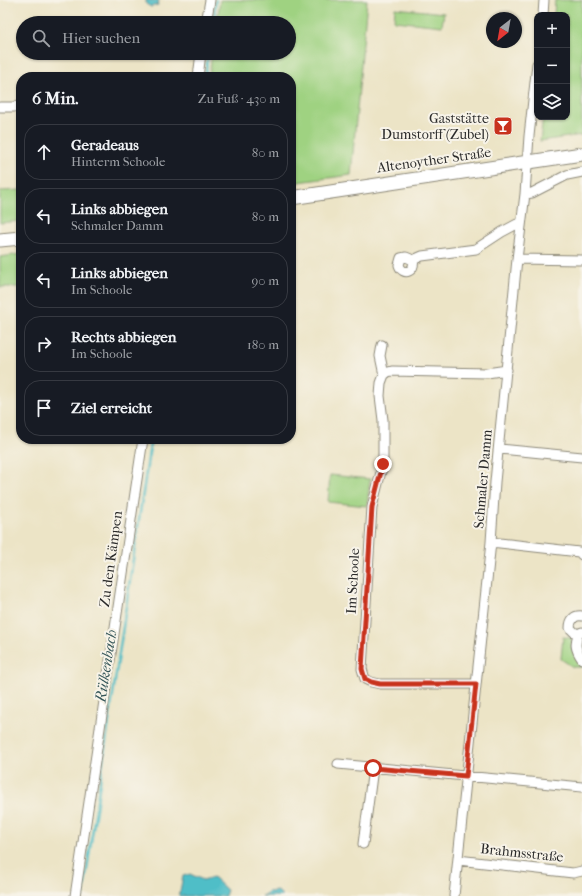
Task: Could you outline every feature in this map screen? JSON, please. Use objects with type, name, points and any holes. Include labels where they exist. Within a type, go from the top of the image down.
[{"type":"main road","name":"Altenoyther Straße","points":[[296,197],[582,154]]},
{"type":"main road","points":[[0,240],[16,238]]},
{"type":"street","points":[[207,16],[210,0]]},
{"type":"street","points":[[543,12],[544,0]]},
{"type":"street","points":[[199,72],[201,60]]},
{"type":"street","name":"Schmaler Damm","points":[[454,896],[491,542],[495,482],[500,449],[517,259],[525,194],[535,84]]},
{"type":"street","points":[[0,107],[16,106]]},
{"type":"street","points":[[525,194],[532,193],[562,177],[582,172]]},
{"type":"street","points":[[412,260],[422,256],[476,249],[517,224],[521,225]]},
{"type":"street","points":[[517,259],[582,260]]},
{"type":"street","name":"Im Schoole","points":[[382,345],[380,356],[384,375],[381,383],[380,396],[383,420],[383,464],[372,507],[362,669],[365,679],[380,684],[476,684]]},
{"type":"street","points":[[384,375],[392,371],[487,373],[507,370]]},
{"type":"street","name":"Zu den Kämpen","points":[[76,896],[142,444]]},
{"type":"street","points":[[500,449],[582,457]]},
{"type":"street","points":[[491,542],[579,552],[582,555]]},
{"type":"street","points":[[582,615],[572,618],[570,623],[570,628],[574,632],[580,633],[575,644],[582,659]]},
{"type":"street","points":[[338,764],[582,787]]},
{"type":"street","points":[[363,844],[373,768]]},
{"type":"street","name":"Brahmsstraße","points":[[458,860],[573,873],[582,871]]},
{"type":"green space","points":[[220,0],[367,0],[351,175],[296,182],[296,72],[210,72],[211,60],[296,60],[296,16],[218,16]]},
{"type":"green space","points":[[555,0],[582,0],[582,135],[540,141],[543,120],[570,120],[570,12],[554,12]]},
{"type":"green space","points":[[395,8],[444,13],[442,26],[394,21]]},
{"type":"green space","points":[[16,190],[16,221],[0,223],[0,191]]},
{"type":"green space","points":[[16,255],[16,287],[0,287],[0,257]]},
{"type":"green space","points":[[330,475],[370,479],[367,506],[328,502]]},
{"type":"green space","points":[[563,637],[572,638],[572,650],[582,663],[582,667],[573,667],[561,659]]},
{"type":"water","points":[[146,0],[159,0],[158,5],[151,7],[146,4]]},
{"type":"water","points":[[190,874],[203,880],[213,877],[227,890],[225,896],[179,896],[183,876]]},
{"type":"water","points":[[278,891],[283,896],[262,896],[268,892]]},
{"type":"waterway","name":"Rülkenbach","points":[[214,16],[216,0]]},
{"type":"waterway","name":"Rülkenbach","points":[[206,72],[207,60]]},
{"type":"waterway","name":"Rülkenbach","points":[[83,896],[150,444]]},
{"type":"place","name":"Gaststätte Dumstorff (Zubel)","points":[[503,126]]},
{"type":"route","points":[[373,768],[466,776],[476,684],[380,684],[365,679],[362,669],[372,507],[383,464]]}]
